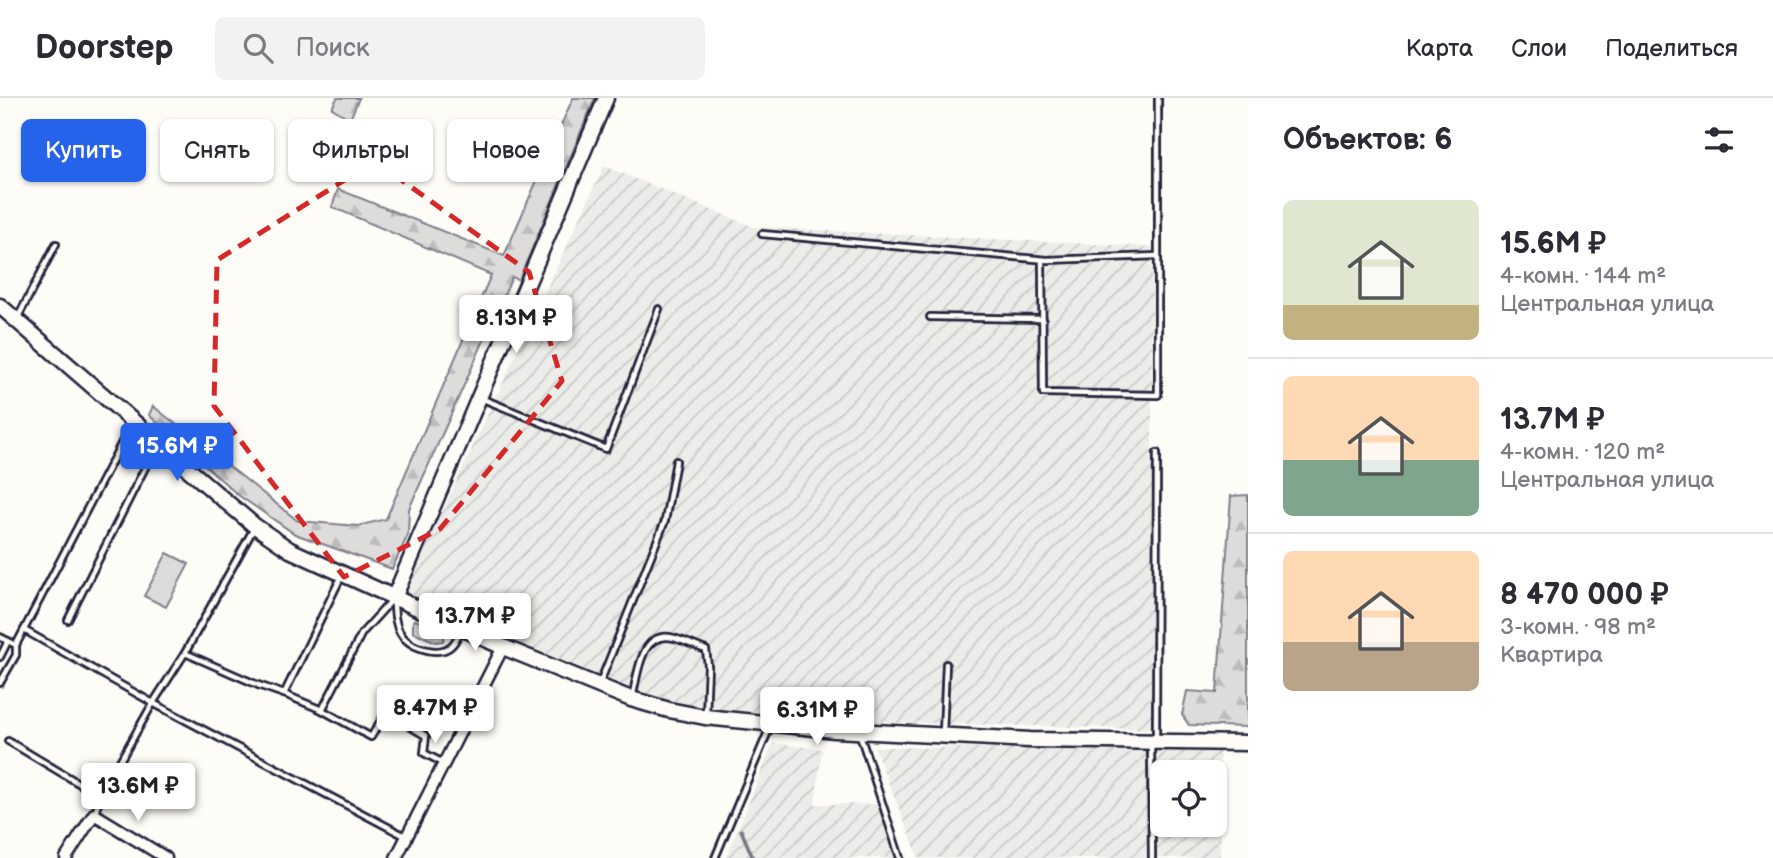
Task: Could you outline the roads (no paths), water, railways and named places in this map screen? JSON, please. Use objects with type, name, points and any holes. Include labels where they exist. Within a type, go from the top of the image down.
[{"type":"street","points":[[394,598],[606,98]]},
{"type":"street","points":[[0,306],[157,443],[256,526],[290,550],[503,647],[631,699],[705,718],[820,729],[1030,740],[1248,743]]},
{"type":"street","points":[[396,858],[503,647]]},
{"type":"street","points":[[66,858],[94,814],[166,858]]},
{"type":"lane","points":[[1042,260],[1043,393],[1158,395],[1158,98]]},
{"type":"lane","points":[[762,234],[1042,260],[1158,256]]},
{"type":"lane","points":[[17,320],[56,244]]},
{"type":"lane","points":[[479,397],[606,449],[659,309]]},
{"type":"lane","points":[[930,317],[1043,319]]},
{"type":"lane","points":[[0,683],[16,655],[16,645],[133,421]]},
{"type":"lane","points":[[68,620],[157,443]]},
{"type":"lane","points":[[1152,858],[1157,453]]},
{"type":"lane","points":[[599,686],[665,521],[677,461]]},
{"type":"lane","points":[[94,814],[100,796],[256,526]]},
{"type":"lane","points":[[284,694],[342,574]]},
{"type":"lane","points":[[394,598],[394,617],[405,640],[439,652],[451,646],[461,628]]},
{"type":"lane","points":[[322,710],[362,633],[394,598]]},
{"type":"lane","points":[[24,630],[153,703],[407,836]]},
{"type":"lane","points":[[0,636],[16,645]]},
{"type":"lane","points":[[631,699],[648,643],[658,637],[672,638],[706,650],[708,666],[705,718]]},
{"type":"lane","points":[[0,657],[8,641]]},
{"type":"lane","points":[[185,653],[322,710],[371,737],[386,712],[426,736],[424,752],[443,763]]},
{"type":"lane","points":[[943,734],[946,664]]},
{"type":"lane","points":[[804,707],[820,729]]},
{"type":"lane","points":[[715,858],[771,725]]},
{"type":"lane","points":[[859,731],[901,858]]},
{"type":"lane","points":[[8,741],[100,796]]},
{"type":"waterway","points":[[741,830],[753,858]]}]
